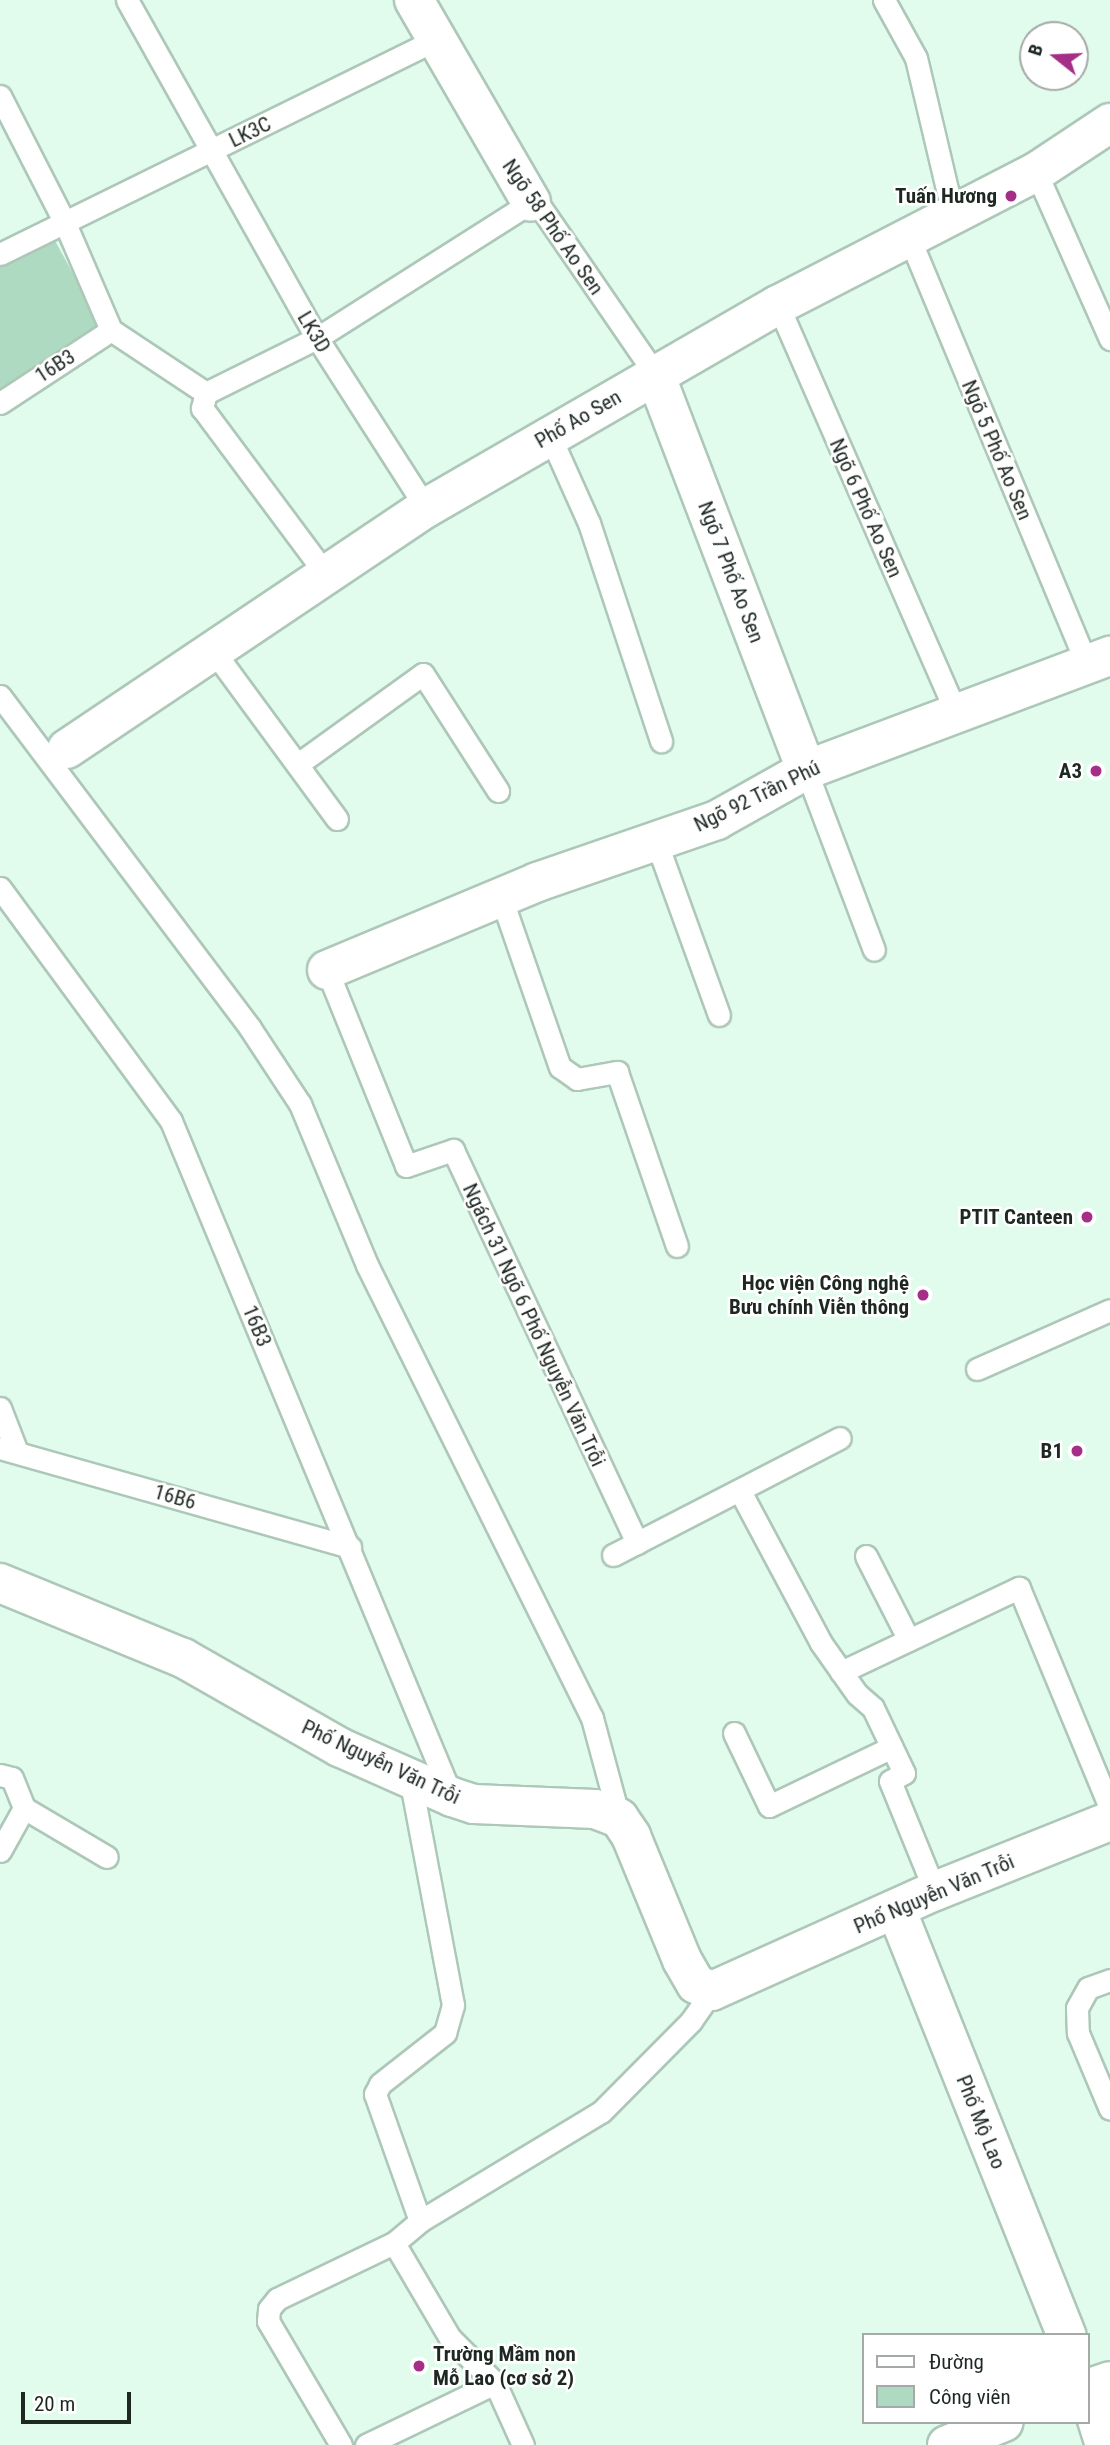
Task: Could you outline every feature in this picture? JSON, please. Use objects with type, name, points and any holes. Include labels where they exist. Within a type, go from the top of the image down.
[{"type":"street","name":"Ngõ 58 Phố Ao Sen","points":[[414,0],[531,202]]},
{"type":"street","name":"Phố Ao Sen","points":[[67,749],[215,653],[426,508],[778,305],[1037,172],[1110,123]]},
{"type":"street","name":"Ngõ 7 Phố Ao Sen","points":[[655,374],[806,770]]},
{"type":"street","name":"Ngõ 92 Trần Phú","points":[[327,970],[502,897],[717,820],[806,770],[954,711],[1098,659]]},
{"type":"street","name":"Phố Nguyễn Văn Trỗi","points":[[0,1583],[183,1658],[339,1747],[452,1797],[474,1804],[595,1808],[619,1818]]},
{"type":"street","points":[[619,1818],[631,1836],[682,1960],[696,1984],[712,1991]]},
{"type":"street","name":"Phố Nguyễn Văn Trỗi","points":[[712,1991],[935,1891],[1110,1821]]},
{"type":"street","name":"Phố Mộ Lao","points":[[896,1909],[1065,2333]]},
{"type":"street","points":[[1089,2388],[1110,2381]]},
{"type":"street","points":[[1089,2395],[1105,2445]]},
{"type":"street","points":[[947,2445],[999,2424]]},
{"type":"lane","name":"LK3D","points":[[127,0],[209,152],[317,338],[426,508]]},
{"type":"lane","points":[[884,0],[916,58],[953,215]]},
{"type":"lane","name":"LK3C","points":[[0,254],[435,40]]},
{"type":"lane","points":[[0,96],[64,221],[111,330],[206,393]]},
{"type":"lane","points":[[1037,172],[1110,339]]},
{"type":"lane","points":[[327,576],[202,408],[206,393],[317,338],[531,202]]},
{"type":"lane","name":"Ngõ 58 Phố Ao Sen","points":[[531,202],[539,205],[655,374]]},
{"type":"lane","name":"Ngõ 5 Phố Ao Sen","points":[[909,237],[1098,659]]},
{"type":"lane","name":"Ngõ 6 Phố Ao Sen","points":[[778,305],[954,711]]},
{"type":"lane","name":"16B3","points":[[0,402],[111,330]]},
{"type":"lane","points":[[550,436],[589,523],[661,741]]},
{"type":"lane","points":[[215,653],[337,819]]},
{"type":"lane","points":[[298,764],[423,674],[498,791]]},
{"type":"lane","points":[[0,696],[250,1028],[300,1104],[367,1265],[592,1718],[619,1818]]},
{"type":"lane","points":[[806,770],[874,950]]},
{"type":"lane","points":[[656,841],[719,1015]]},
{"type":"lane","name":"16B3","points":[[0,888],[171,1121],[452,1797]]},
{"type":"lane","points":[[502,897],[560,1067],[577,1079],[617,1072],[677,1246]]},
{"type":"lane","name":"Ngách 31 Ngõ 6 Phố Nguyễn Văn Trỗi","points":[[327,970],[406,1166],[453,1150],[637,1544]]},
{"type":"lane","points":[[977,1369],[1110,1310]]},
{"type":"lane","points":[[0,1408],[9,1450]]},
{"type":"lane","points":[[613,1555],[741,1493],[840,1438]]},
{"type":"lane","name":"16B6","points":[[9,1450],[350,1547]]},
{"type":"lane","points":[[741,1493],[821,1643],[841,1672],[873,1708],[904,1773],[890,1781],[935,1891]]},
{"type":"lane","points":[[866,1556],[909,1640]]},
{"type":"lane","points":[[841,1672],[1019,1588],[1110,1808]]},
{"type":"lane","points":[[734,1733],[769,1806],[892,1747]]},
{"type":"lane","points":[[0,1775],[12,1778],[24,1808],[107,1857]]},
{"type":"lane","points":[[410,1778],[419,1846],[453,2005],[445,2033],[380,2084],[375,2094],[420,2221]]},
{"type":"lane","points":[[0,1851],[24,1808]]},
{"type":"lane","points":[[1110,1980],[1088,1988],[1077,2008],[1078,2033],[1110,2109]]},
{"type":"lane","points":[[341,2445],[268,2321],[269,2309],[278,2299],[366,2254],[394,2243],[420,2221],[601,2112],[691,2021],[712,1991]]},
{"type":"lane","points":[[394,2243],[450,2338],[495,2383],[523,2445]]},
{"type":"lane","points":[[366,2445],[495,2383]]},
{"type":"green space","points":[[53,237],[103,329],[0,395],[0,263]]},
{"type":"place","name":"Tuấn Hương","points":[[1011,196]]},
{"type":"place","name":"A3","points":[[1096,771]]},
{"type":"place","name":"PTIT Canteen","points":[[1087,1217]]},
{"type":"place","name":"Học viện Công nghệ Bưu chính Viễn thông","points":[[923,1295]]},
{"type":"place","name":"B1","points":[[1077,1451]]},
{"type":"place","name":"Trường Mầm non Mỗ Lao (cơ sở 2)","points":[[419,2366]]}]
